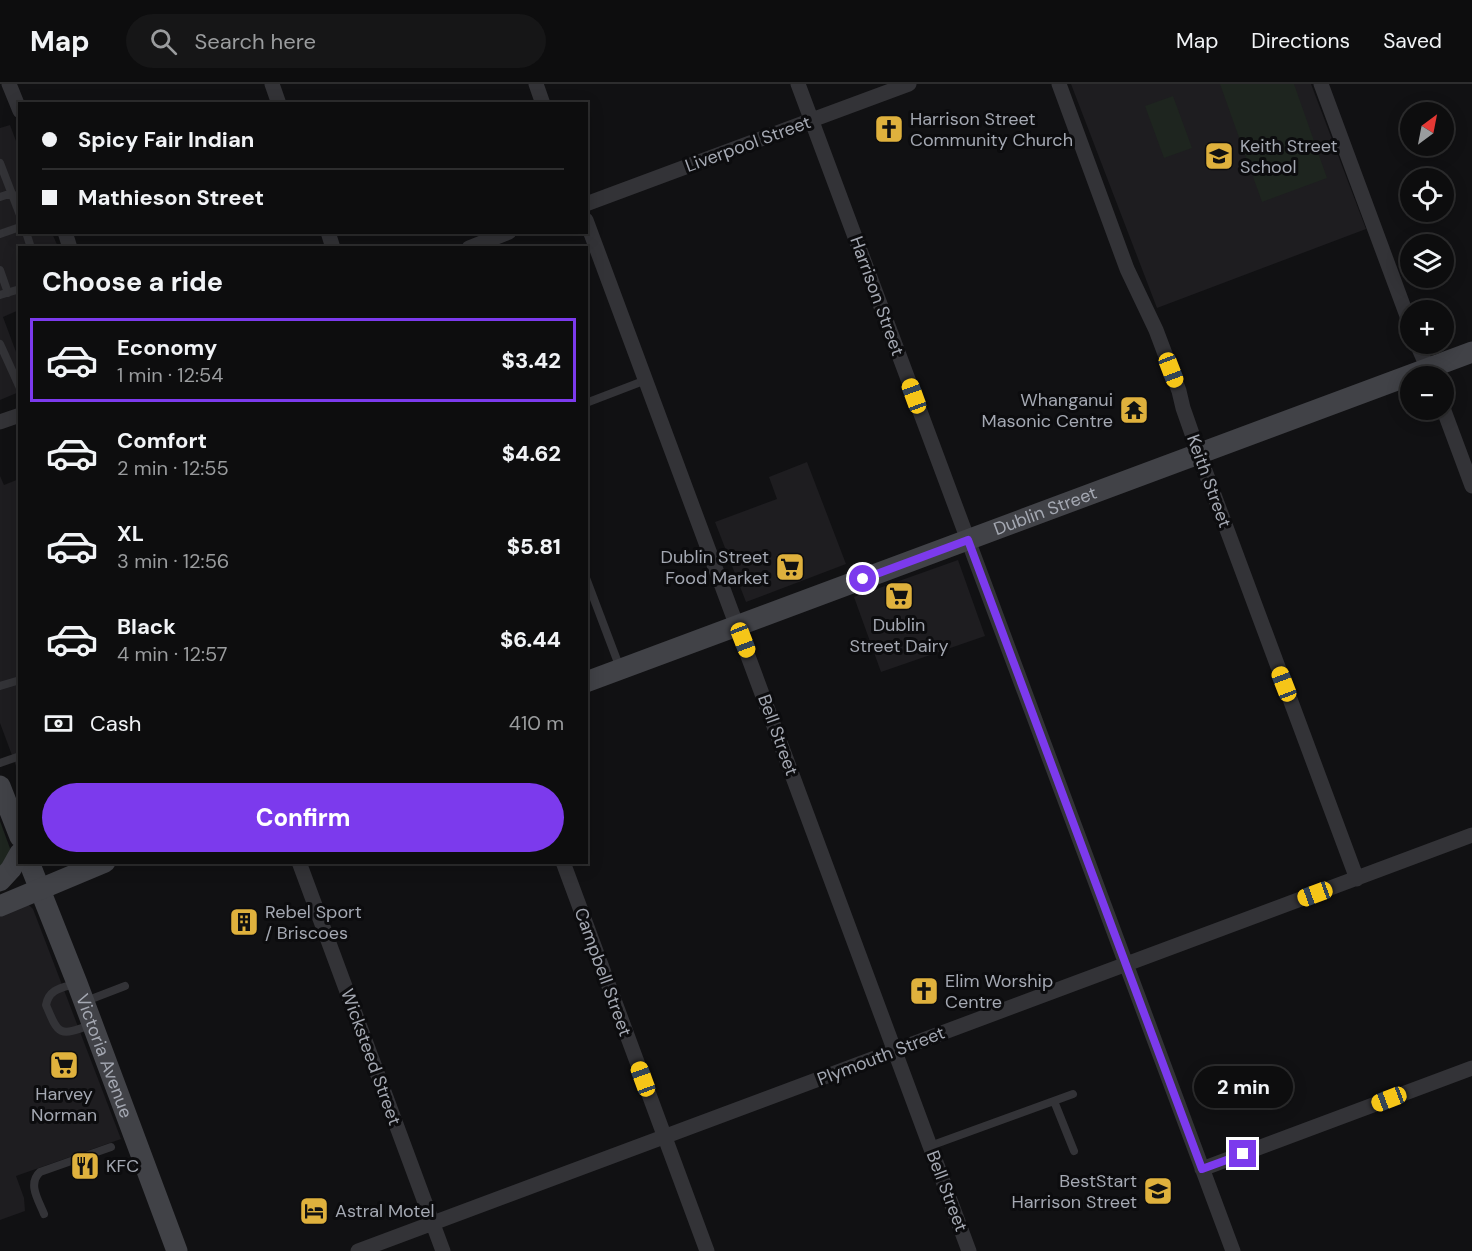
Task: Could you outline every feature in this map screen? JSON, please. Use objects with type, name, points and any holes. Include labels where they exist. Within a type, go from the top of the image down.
[{"type":"main road","name":"Dublin Street","points":[[1444,366],[1472,352]]},
{"type":"main road","name":"Dublin Street","points":[[588,681],[1200,454],[1400,384]]},
{"type":"main road","points":[[0,786],[14,806],[18,827]]},
{"type":"main road","points":[[0,881],[18,856]]},
{"type":"main road","name":"Victoria Avenue","points":[[30,864],[81,992],[177,1251]]},
{"type":"main road","points":[[0,906],[100,864]]},
{"type":"street","points":[[9,84],[18,106]]},
{"type":"street","points":[[272,84],[278,102]]},
{"type":"street","points":[[536,84],[542,102]]},
{"type":"street","name":"Harrison Street","points":[[798,84],[1233,1251]]},
{"type":"street","name":"Liverpool Street","points":[[588,203],[909,84]]},
{"type":"street","name":"Keith Street","points":[[1059,84],[1127,269],[1156,330],[1179,391],[1183,408],[1357,879]]},
{"type":"street","points":[[1320,84],[1401,300]]},
{"type":"street","name":"Bell Street","points":[[588,225],[969,1251]]},
{"type":"street","points":[[474,246],[504,234]]},
{"type":"street","points":[[0,422],[18,416]]},
{"type":"street","points":[[1447,420],[1472,486]]},
{"type":"street","name":"Plymouth Street","points":[[358,1251],[1472,835]]},
{"type":"street","name":"Wicksteed Street","points":[[300,864],[443,1251]]},
{"type":"street","name":"Campbell Street","points":[[564,864],[707,1251]]},
{"type":"street","points":[[1202,1169],[1472,1068]]},
{"type":"lane","points":[[0,163],[18,210]]},
{"type":"lane","points":[[0,197],[12,193]]},
{"type":"lane","points":[[0,234],[18,228]]},
{"type":"lane","points":[[0,270],[4,294]]},
{"type":"lane","points":[[0,344],[18,384]]},
{"type":"lane","points":[[588,402],[646,380]]},
{"type":"lane","points":[[588,583],[621,669]]},
{"type":"lane","points":[[0,686],[18,681]]},
{"type":"lane","points":[[0,763],[18,757]]},
{"type":"lane","points":[[93,1024],[72,1032],[55,1028],[46,1005],[49,995],[56,990],[81,992],[125,986]]},
{"type":"lane","points":[[930,1146],[1073,1094]]},
{"type":"lane","points":[[1054,1101],[1074,1151]]},
{"type":"lane","points":[[44,1214],[33,1187],[36,1176],[40,1172],[111,1147]]},
{"type":"shaded area","name":"Keith Street School","points":[[1071,84],[1311,84],[1366,229],[1157,308]]},
{"type":"shaded area","points":[[1220,84],[1294,84],[1327,178],[1262,202]]},
{"type":"shaded area","points":[[1173,96],[1192,148],[1164,158],[1145,106]]},
{"type":"shaded area","points":[[10,125],[18,146],[18,234],[52,234],[58,246],[18,246],[18,310],[3,317],[18,357],[18,392],[0,400],[0,128]]},
{"type":"shaded area","points":[[807,462],[846,564],[746,602],[715,522],[777,499],[769,477]]},
{"type":"shaded area","points":[[0,476],[4,485],[18,479],[18,771],[0,723]]},
{"type":"shaded area","points":[[958,560],[985,636],[881,672],[854,597]]},
{"type":"shaded area","points":[[0,821],[15,862],[0,868]]},
{"type":"shaded area","points":[[26,902],[33,909],[121,1139],[16,1176],[24,1198],[25,1211],[0,1220],[0,912]]},
{"type":"place","name":"Harrison Street Community Church","points":[[889,129]]},
{"type":"place","name":"Keith Street School","points":[[1219,156]]},
{"type":"place","name":"Whanganui Masonic Centre","points":[[1134,410]]},
{"type":"place","name":"Dublin Street Food Market","points":[[790,567]]},
{"type":"place","name":"Dublin Street Dairy","points":[[899,596]]},
{"type":"place","name":"Rebel Sport / Briscoes","points":[[244,922]]},
{"type":"place","name":"Elim Worship Centre","points":[[924,991]]},
{"type":"place","name":"Harvey Norman","points":[[64,1065]]},
{"type":"place","name":"KFC","points":[[85,1166]]},
{"type":"place","name":"BestStart Harrison Street","points":[[1158,1191]]},
{"type":"place","name":"Astral Motel","points":[[314,1211]]},
{"type":"route","points":[[863,579],[968,540],[1202,1169],[1243,1154]]}]
